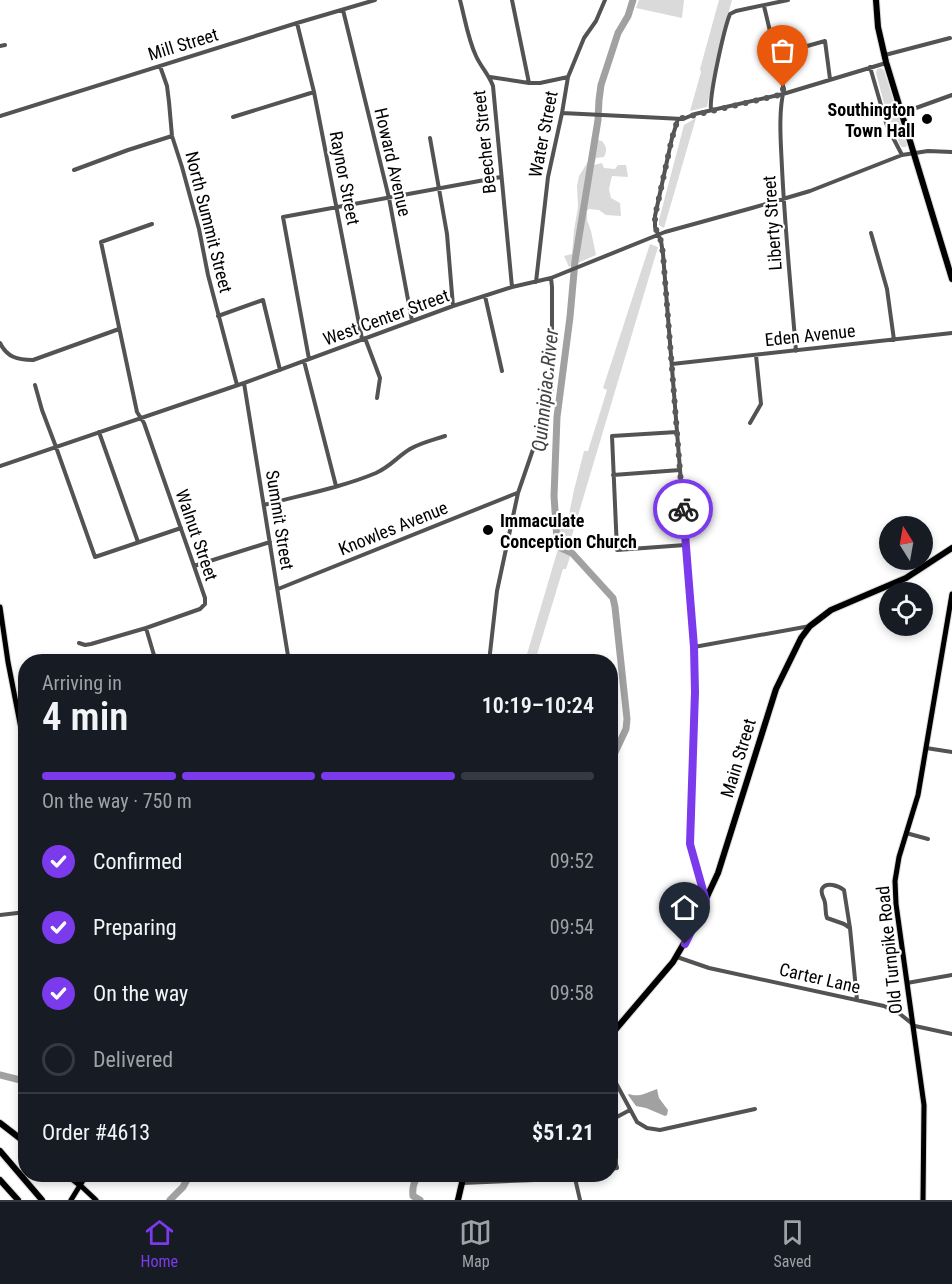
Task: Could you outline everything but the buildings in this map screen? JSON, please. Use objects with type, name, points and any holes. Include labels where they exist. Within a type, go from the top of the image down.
[{"type":"highway","points":[[876,0],[878,27],[886,59],[952,276]]},
{"type":"highway","name":"Main Street","points":[[618,1027],[677,957],[706,901],[718,873],[776,689],[801,638],[810,626],[831,610],[906,578],[952,548]]},
{"type":"highway","points":[[0,1123],[18,1137]]},
{"type":"highway","points":[[0,1151],[18,1172]]},
{"type":"highway","points":[[0,1180],[18,1200]]},
{"type":"highway","points":[[27,1182],[42,1200]]},
{"type":"highway","points":[[76,1182],[80,1185]]},
{"type":"highway","points":[[458,1200],[462,1182]]},
{"type":"main road","name":"Old Turnpike Road","points":[[923,1200],[924,1105],[896,904],[895,881],[899,857],[918,795],[952,594]]},
{"type":"main road","points":[[0,607],[18,714]]},
{"type":"main road","points":[[70,1200],[82,1182]]},
{"type":"main road","points":[[80,1185],[96,1200]]},
{"type":"street","name":"Mill Street","points":[[0,116],[375,0]]},
{"type":"street","name":"Beecher Street","points":[[460,0],[473,50],[494,86],[512,287]]},
{"type":"street","points":[[512,0],[529,83]]},
{"type":"street","name":"Water Street","points":[[536,282],[548,177],[568,77],[584,38],[596,21],[604,0]]},
{"type":"street","points":[[711,110],[717,67],[730,14],[788,0]]},
{"type":"street","name":"Liberty Street","points":[[764,6],[784,90],[781,124],[783,199],[796,351]]},
{"type":"street","name":"Howard Avenue","points":[[343,10],[389,198],[412,321]]},
{"type":"street","name":"Raynor Street","points":[[297,23],[314,92],[363,339],[380,378],[377,398]]},
{"type":"street","points":[[562,113],[678,119],[783,94],[870,67],[886,59],[950,38]]},
{"type":"street","points":[[775,54],[825,41],[830,79]]},
{"type":"street","name":"North Summit Street","points":[[160,66],[170,102],[172,136],[183,167],[208,276],[237,385]]},
{"type":"street","points":[[870,67],[888,127],[902,155]]},
{"type":"street","points":[[490,77],[529,83],[568,77]]},
{"type":"street","points":[[233,117],[314,92]]},
{"type":"street","points":[[902,113],[952,95]]},
{"type":"street","points":[[678,119],[655,216],[655,227],[663,254],[694,647],[695,692],[690,844],[706,901]]},
{"type":"street","points":[[74,170],[172,136]]},
{"type":"street","points":[[430,138],[447,234],[453,306]]},
{"type":"street","name":"West Center Street","points":[[0,466],[244,383],[453,306],[512,287],[551,278],[658,235],[826,186],[902,155],[928,151],[952,152]]},
{"type":"street","points":[[336,486],[307,360],[283,217],[501,177]]},
{"type":"street","name":"Walnut Street","points":[[79,643],[91,644],[146,628],[200,609],[205,604],[205,598],[181,528],[141,417],[137,412],[101,242],[152,224]]},
{"type":"street","points":[[871,233],[887,289],[894,340]]},
{"type":"street","points":[[490,654],[497,591],[518,493],[550,400],[552,376],[551,278]]},
{"type":"street","points":[[485,296],[502,371]]},
{"type":"street","points":[[218,316],[263,300],[280,370]]},
{"type":"street","points":[[0,343],[10,356],[19,360],[33,360],[119,329]]},
{"type":"street","name":"Eden Avenue","points":[[672,364],[952,333]]},
{"type":"street","points":[[750,423],[761,404],[756,355]]},
{"type":"street","name":"Summit Street","points":[[244,383],[288,654]]},
{"type":"street","points":[[35,385],[95,557],[181,528]]},
{"type":"street","points":[[99,432],[138,542]]},
{"type":"street","points":[[677,432],[612,436],[617,549],[686,545]]},
{"type":"street","points":[[264,505],[375,473],[418,445],[445,436]]},
{"type":"street","points":[[613,475],[680,470]]},
{"type":"street","name":"Knowles Avenue","points":[[278,589],[518,493]]},
{"type":"street","points":[[194,566],[270,542]]},
{"type":"street","points":[[694,647],[810,626]]},
{"type":"street","points":[[146,628],[154,654]]},
{"type":"street","points":[[926,748],[952,752]]},
{"type":"street","points":[[906,833],[928,839]]},
{"type":"street","points":[[850,928],[825,915],[822,893],[824,887],[834,885],[844,890],[850,928],[856,1000]]},
{"type":"street","points":[[0,915],[18,913]]},
{"type":"street","name":"Carter Lane","points":[[677,957],[710,968],[884,1006],[919,1028],[952,1034]]},
{"type":"street","points":[[907,983],[952,975]]},
{"type":"street","points":[[618,1087],[637,1122],[647,1128],[660,1130],[755,1109]]},
{"type":"street","points":[[618,1117],[630,1110]]},
{"type":"street","points":[[575,1182],[580,1200]]},
{"type":"shaded area","points":[[639,0],[684,0],[682,18],[636,8]]},
{"type":"shaded area","points":[[719,0],[732,0],[707,107],[690,111],[700,69]]},
{"type":"shaded area","points":[[877,69],[884,70],[906,147],[900,145],[886,111],[876,73]]},
{"type":"shaded area","points":[[696,118],[664,228],[659,225],[659,220],[684,125]]},
{"type":"shaded area","points":[[595,119],[600,119],[597,140],[602,141],[606,150],[604,157],[596,158],[594,165],[602,163],[604,168],[615,169],[618,165],[626,165],[628,177],[612,176],[609,189],[611,198],[620,203],[621,216],[606,215],[599,210],[589,209],[587,211],[587,220],[596,255],[569,267],[564,256],[572,254],[578,207],[577,186],[579,176],[589,160]]},
{"type":"shaded area","points":[[650,244],[658,247],[571,539],[568,550],[571,554],[566,569],[563,569],[537,654],[527,654],[560,542],[557,541],[557,532],[560,531],[559,524],[567,524],[584,451],[588,451],[607,390],[603,388]]},
{"type":"shaded area","points":[[657,1089],[659,1098],[668,1110],[665,1116],[636,1106],[628,1095],[640,1095]]},
{"type":"waterway","name":"Quinnipiac River","points":[[618,746],[626,729],[627,719],[613,598],[572,553],[561,548],[557,540],[554,496],[557,417],[575,261],[598,120],[601,85],[618,33],[628,16],[633,0]]},
{"type":"waterway","points":[[0,1075],[18,1080]]},
{"type":"waterway","points":[[170,1200],[186,1182]]},
{"type":"waterway","name":"Quinnipiac River","points":[[415,1182],[413,1196],[420,1200]]},
{"type":"way so far","points":[[683,509],[663,254],[655,227],[655,216],[672,138],[678,119],[783,94],[783,87]]},
{"type":"place","name":"Southington Town Hall","points":[[927,119]]},
{"type":"place","name":"Immaculate Conception Church","points":[[488,530]]},
{"type":"route","points":[[683,509],[694,647],[695,692],[690,844],[706,901],[685,944]]}]
